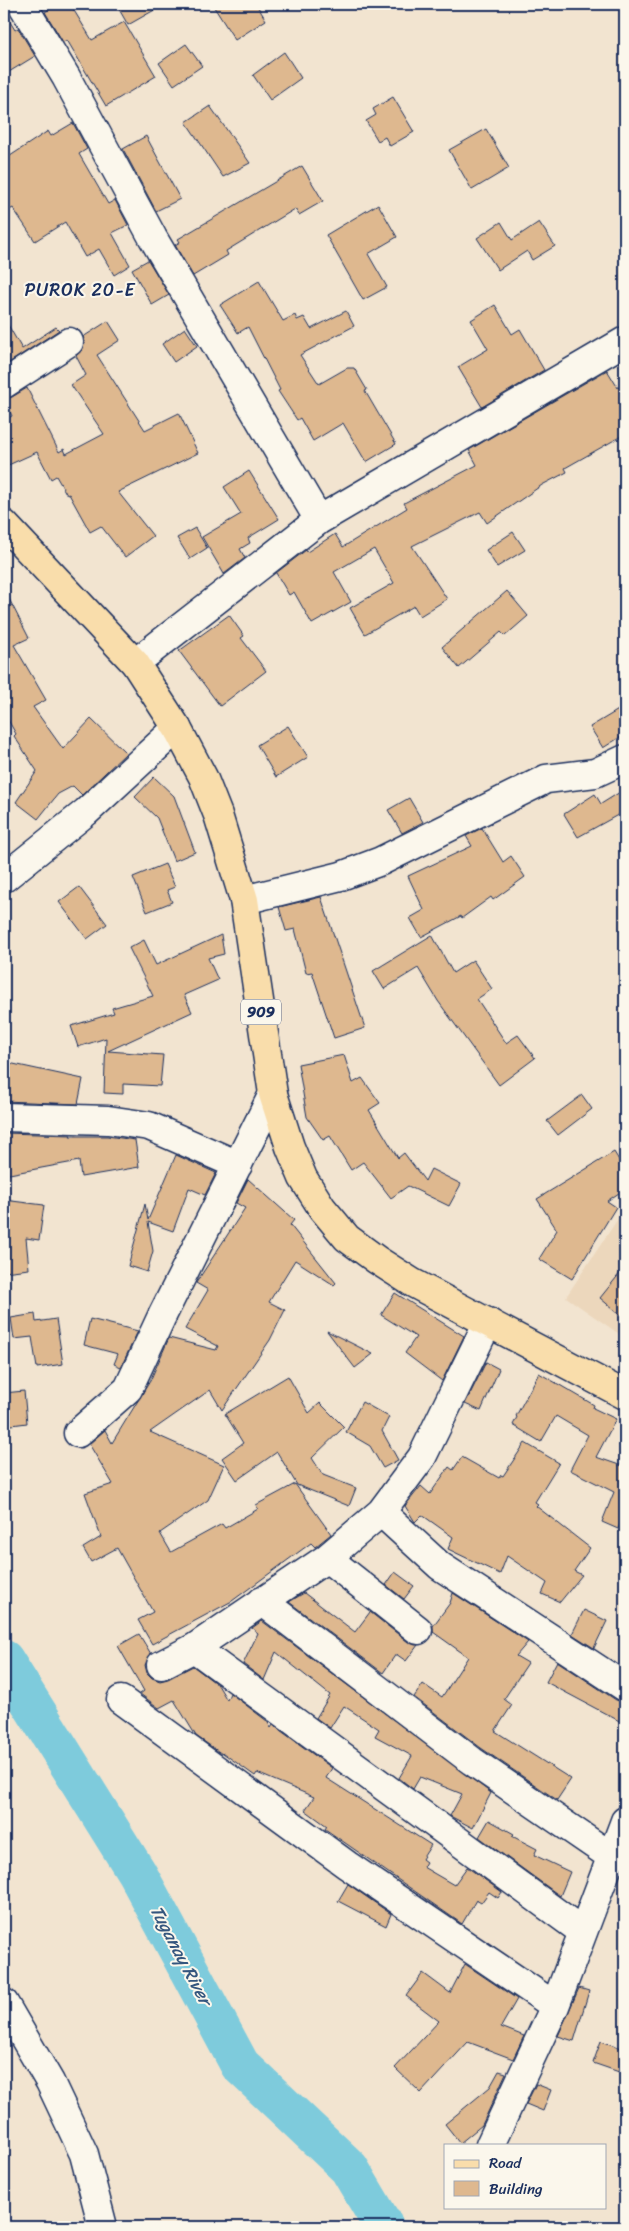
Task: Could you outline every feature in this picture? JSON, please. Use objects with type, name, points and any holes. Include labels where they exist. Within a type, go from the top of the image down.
[{"type":"main road","name":"909","points":[[4,524],[135,663],[177,728],[203,777],[218,815],[244,900],[273,1094],[290,1147],[303,1178],[322,1208],[348,1238],[377,1260],[413,1283],[625,1395]]},
{"type":"street","points":[[22,4],[66,77],[153,238],[319,520]]},
{"type":"street","points":[[135,663],[319,520],[625,340]]},
{"type":"street","points":[[4,384],[69,342]]},
{"type":"street","points":[[4,878],[86,812],[177,728]]},
{"type":"street","points":[[244,900],[349,873],[381,861],[546,779],[595,773],[625,759]]},
{"type":"street","points":[[78,1433],[128,1390],[161,1318],[273,1094]]},
{"type":"street","points":[[4,1118],[108,1120],[148,1126],[238,1164]]},
{"type":"street","points":[[161,1665],[194,1648],[326,1558],[381,1512],[422,1457],[488,1322]]},
{"type":"street","points":[[381,1512],[440,1566],[625,1687]]},
{"type":"street","points":[[326,1558],[418,1630]]},
{"type":"street","points":[[262,1601],[472,1761],[612,1857]]},
{"type":"street","points":[[194,1648],[583,1932]]},
{"type":"street","points":[[121,1700],[347,1865],[555,2006]]},
{"type":"street","points":[[490,2144],[555,2006],[625,1821]]},
{"type":"street","points":[[4,2003],[50,2082],[84,2154],[103,2227]]},
{"type":"shaded area","points":[[625,1208],[625,1338],[566,1297]]},
{"type":"building","points":[[57,4],[70,4],[92,40],[124,22],[156,76],[106,106],[67,40],[63,42],[45,12]]},
{"type":"building","points":[[116,4],[165,4],[128,25]]},
{"type":"building","points":[[212,4],[256,4],[266,20],[235,40]]},
{"type":"building","points":[[4,12],[15,30],[18,28],[35,56],[4,75]]},
{"type":"building","points":[[186,44],[202,66],[174,85],[159,63]]},
{"type":"building","points":[[284,52],[301,78],[270,100],[253,75]]},
{"type":"building","points":[[393,97],[414,132],[390,146],[385,137],[378,141],[366,121],[376,115],[373,109]]},
{"type":"building","points":[[210,106],[250,163],[223,177],[186,122]]},
{"type":"building","points":[[73,123],[87,149],[79,154],[108,204],[115,200],[128,225],[112,233],[130,265],[114,275],[99,249],[85,257],[65,222],[35,241],[13,208],[4,213],[4,160],[48,131],[51,136]]},
{"type":"building","points":[[486,129],[509,168],[472,190],[449,150]]},
{"type":"building","points":[[146,136],[180,199],[156,211],[123,149]]},
{"type":"building","points":[[302,166],[323,201],[299,215],[295,209],[226,251],[228,255],[193,276],[175,245],[180,242],[178,239]]},
{"type":"building","points":[[378,204],[397,237],[368,254],[387,287],[363,300],[326,235]]},
{"type":"building","points":[[501,222],[512,240],[539,222],[555,246],[532,260],[527,251],[498,270],[477,238]]},
{"type":"building","points":[[148,260],[169,295],[152,305],[132,269]]},
{"type":"building","points":[[259,281],[283,321],[295,315],[297,320],[304,317],[311,329],[346,311],[354,326],[300,355],[319,384],[347,368],[354,368],[396,444],[366,462],[343,423],[313,441],[300,418],[297,420],[278,391],[280,390],[248,327],[238,333],[220,305]]},
{"type":"building","points":[[495,305],[512,334],[520,329],[544,370],[482,407],[458,367],[488,349],[471,320]]},
{"type":"building","points":[[4,318],[22,349],[56,327],[59,330],[4,366]]},
{"type":"building","points":[[108,321],[120,340],[97,355],[145,430],[179,413],[198,453],[118,492],[153,536],[125,557],[101,526],[90,532],[69,494],[67,495],[56,476],[51,479],[37,452],[4,467],[4,420],[12,416],[4,399],[12,397],[27,388],[59,452],[64,449],[66,454],[104,434],[71,385],[86,375],[76,356],[83,349],[83,337]]},
{"type":"building","points":[[185,328],[197,346],[174,362],[162,344]]},
{"type":"building","points":[[607,370],[618,388],[625,383],[625,434],[565,468],[567,472],[542,485],[487,523],[480,512],[412,546],[447,599],[420,616],[414,606],[365,634],[350,608],[394,583],[374,549],[334,572],[351,602],[312,624],[294,592],[289,595],[276,573],[306,550],[307,552],[335,534],[343,547],[407,508],[404,503],[477,465],[469,450]]},
{"type":"building","points":[[249,471],[279,519],[248,538],[250,543],[240,549],[245,558],[224,574],[202,537],[241,514],[224,487]]},
{"type":"building","points":[[195,528],[207,548],[190,559],[177,538]]},
{"type":"building","points":[[513,532],[525,550],[497,567],[486,550]]},
{"type":"building","points":[[4,589],[29,638],[14,645],[46,700],[33,707],[63,749],[91,719],[126,753],[82,795],[73,786],[58,794],[38,819],[16,802],[37,771],[14,736],[16,734],[4,713]]},
{"type":"building","points":[[507,591],[528,616],[505,636],[501,632],[459,668],[442,647]]},
{"type":"building","points":[[229,615],[244,636],[241,638],[266,671],[220,706],[179,651]]},
{"type":"building","points":[[625,706],[625,734],[603,748],[590,727]]},
{"type":"building","points":[[288,726],[308,757],[276,777],[257,745]]},
{"type":"building","points":[[154,777],[174,796],[195,852],[174,861],[157,818],[135,797]]},
{"type":"building","points":[[625,789],[625,811],[578,837],[564,814],[595,794],[601,804]]},
{"type":"building","points":[[409,798],[423,822],[402,833],[388,810]]},
{"type":"building","points":[[482,828],[503,862],[511,856],[525,877],[493,900],[491,897],[462,918],[461,916],[421,937],[410,918],[424,910],[408,876],[472,846],[466,836]]},
{"type":"building","points":[[165,864],[175,887],[167,890],[172,902],[147,912],[133,877]]},
{"type":"building","points":[[79,887],[107,924],[87,939],[59,902]]},
{"type":"building","points":[[321,897],[365,1028],[334,1038],[312,972],[306,973],[295,929],[286,931],[279,907]]},
{"type":"building","points":[[221,935],[224,954],[208,958],[218,980],[184,995],[192,1012],[108,1051],[163,1055],[160,1086],[123,1084],[123,1094],[104,1093],[106,1038],[78,1047],[71,1026],[114,1013],[112,1008],[153,996],[129,948],[144,940],[156,965]]},
{"type":"building","points":[[432,935],[453,973],[473,960],[492,989],[477,999],[506,1043],[518,1035],[535,1058],[499,1085],[438,1001],[418,968],[384,989],[373,971]]},
{"type":"building","points":[[344,1055],[353,1083],[362,1078],[380,1103],[369,1110],[398,1158],[404,1153],[425,1181],[431,1169],[461,1184],[449,1206],[408,1186],[391,1198],[363,1162],[351,1170],[330,1136],[323,1140],[307,1117],[298,1064]]},
{"type":"building","points":[[4,1062],[83,1079],[78,1104],[4,1101]]},
{"type":"building","points":[[582,1095],[592,1109],[558,1135],[547,1121]]},
{"type":"building","points":[[4,1133],[107,1136],[135,1140],[139,1167],[81,1177],[79,1161],[4,1175]]},
{"type":"building","points":[[614,1152],[625,1170],[625,1189],[607,1201],[616,1207],[572,1279],[539,1259],[557,1230],[537,1199]]},
{"type":"building","points":[[176,1155],[216,1173],[205,1195],[189,1188],[173,1231],[148,1222],[153,1251],[147,1272],[128,1266],[145,1204],[148,1220]]},
{"type":"building","points":[[248,1179],[294,1220],[290,1225],[336,1283],[334,1285],[295,1260],[269,1302],[285,1310],[270,1340],[222,1410],[210,1390],[150,1432],[224,1465],[208,1500],[160,1533],[171,1552],[222,1524],[225,1528],[258,1509],[256,1505],[295,1484],[331,1534],[315,1547],[311,1543],[232,1601],[152,1644],[138,1620],[153,1612],[117,1548],[91,1562],[83,1548],[101,1537],[85,1493],[113,1484],[89,1444],[105,1430],[112,1443],[150,1381],[169,1338],[216,1350],[218,1346],[185,1329],[208,1290],[196,1283],[245,1208],[236,1203]]},
{"type":"building","points":[[4,1200],[44,1205],[39,1240],[26,1238],[29,1269],[4,1272]]},
{"type":"building","points":[[625,1267],[625,1319],[600,1298]]},
{"type":"building","points":[[395,1293],[464,1336],[442,1381],[405,1353],[416,1337],[381,1315]]},
{"type":"building","points":[[35,1314],[36,1322],[56,1319],[63,1364],[37,1368],[32,1337],[14,1339],[11,1318]]},
{"type":"building","points":[[90,1319],[138,1331],[121,1367],[114,1364],[118,1354],[84,1345]]},
{"type":"building","points":[[327,1331],[373,1354],[355,1368]]},
{"type":"building","points":[[486,1362],[499,1369],[481,1411],[465,1404]]},
{"type":"building","points":[[539,1373],[594,1405],[593,1408],[616,1419],[596,1457],[625,1467],[625,1512],[618,1529],[602,1522],[614,1492],[570,1470],[588,1435],[556,1416],[541,1442],[513,1425]]},
{"type":"building","points":[[288,1376],[309,1413],[320,1403],[344,1427],[312,1458],[323,1475],[356,1488],[349,1506],[297,1485],[277,1452],[237,1480],[222,1458],[243,1443],[225,1414]]},
{"type":"building","points":[[24,1391],[27,1423],[4,1426],[4,1393]]},
{"type":"building","points":[[362,1402],[389,1417],[382,1431],[398,1460],[383,1468],[370,1446],[346,1432]]},
{"type":"building","points":[[525,1443],[559,1463],[535,1502],[538,1504],[536,1506],[590,1548],[574,1571],[582,1575],[560,1602],[542,1594],[547,1583],[507,1556],[500,1574],[448,1549],[453,1537],[422,1515],[415,1522],[405,1506],[421,1486],[430,1494],[449,1467],[453,1470],[462,1457],[499,1478],[501,1475],[503,1476]]},
{"type":"building","points":[[395,1572],[414,1586],[404,1599],[386,1585]]},
{"type":"building","points":[[304,1593],[355,1632],[370,1612],[408,1642],[418,1645],[406,1661],[396,1654],[383,1673],[289,1602]]},
{"type":"building","points":[[453,1593],[528,1642],[516,1656],[528,1663],[504,1699],[512,1705],[495,1731],[571,1779],[557,1800],[481,1748],[414,1697],[423,1684],[442,1697],[468,1657],[433,1632],[433,1626],[450,1603]]},
{"type":"building","points":[[584,1610],[607,1621],[594,1648],[572,1634]]},
{"type":"building","points":[[262,1621],[491,1793],[473,1828],[450,1816],[462,1794],[420,1777],[413,1789],[399,1778],[412,1756],[375,1736],[379,1729],[344,1706],[330,1728],[316,1718],[330,1695],[276,1652],[264,1680],[243,1664],[258,1633],[252,1628]]},
{"type":"building","points":[[139,1634],[151,1654],[145,1665],[147,1673],[152,1678],[160,1681],[168,1679],[193,1666],[218,1685],[227,1700],[230,1693],[267,1721],[271,1728],[273,1725],[332,1768],[326,1778],[431,1845],[422,1859],[426,1862],[423,1867],[454,1885],[467,1867],[502,1892],[498,1898],[489,1892],[481,1903],[476,1900],[462,1924],[325,1829],[327,1826],[305,1810],[314,1797],[257,1773],[255,1776],[196,1736],[174,1700],[159,1708],[140,1694],[144,1691],[118,1646]]},
{"type":"building","points":[[557,1661],[616,1700],[625,1702],[625,1724],[546,1682]]},
{"type":"building","points":[[489,1820],[514,1834],[512,1836],[537,1849],[534,1855],[570,1872],[560,1896],[479,1837]]},
{"type":"building","points":[[348,1884],[391,1914],[386,1926],[338,1901]]},
{"type":"building","points":[[465,1964],[517,1999],[501,2027],[524,2036],[513,2059],[468,2042],[421,2093],[395,2068],[439,2021],[406,1996],[423,1973],[450,1993]]},
{"type":"building","points":[[579,1988],[589,1991],[574,2041],[558,2036]]},
{"type":"building","points":[[601,2041],[625,2049],[625,2074],[593,2063]]},
{"type":"building","points":[[499,2071],[506,2073],[482,2125],[460,2143],[445,2124],[490,2087]]},
{"type":"building","points":[[536,2084],[551,2090],[543,2111],[526,2104]]},
{"type":"waterway","name":"Tuganay River","points":[[4,1660],[137,1873],[240,2065],[349,2168],[384,2227]]},
{"type":"district","name":"PUROK 20-E","points":[[80,290]]}]
